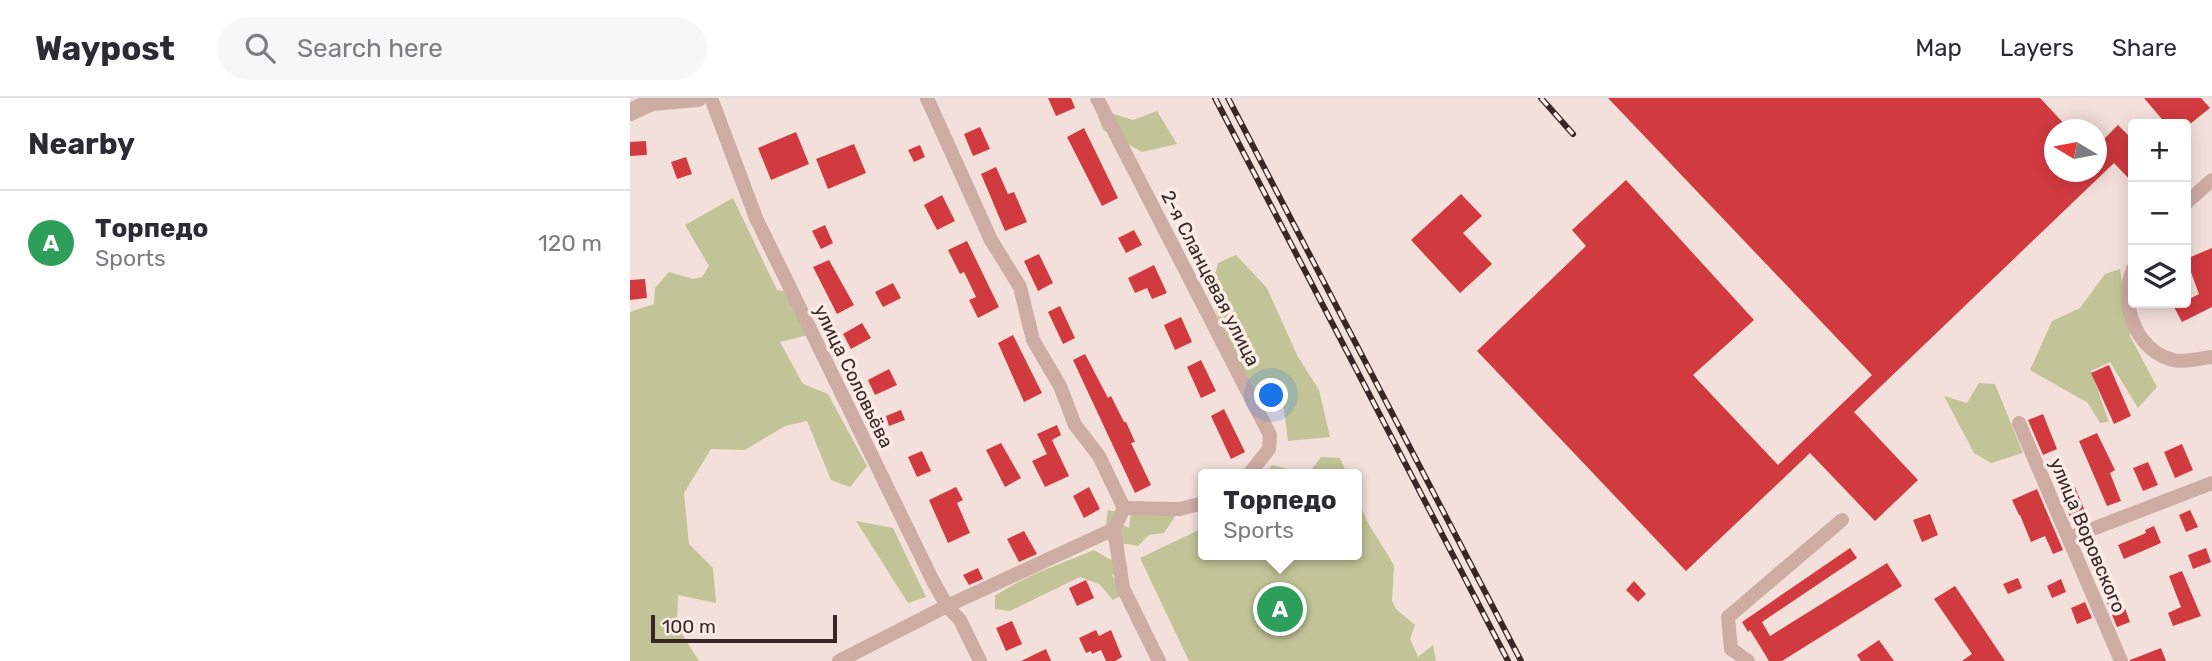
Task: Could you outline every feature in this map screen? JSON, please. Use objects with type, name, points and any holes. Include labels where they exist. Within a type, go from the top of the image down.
[{"type":"street","points":[[630,104],[631,98]]},
{"type":"street","points":[[630,111],[652,102],[698,98]]},
{"type":"street","name":"улица Соловьёва","points":[[711,98],[756,218],[933,581],[947,606],[960,620],[981,661]]},
{"type":"street","points":[[927,98],[991,240],[1020,287],[1033,340],[1060,386],[1074,425],[1099,456],[1124,508]]},
{"type":"street","name":"2-я Сланцевая улица","points":[[1097,98],[1270,435],[1269,449],[1253,469]]},
{"type":"street","points":[[2191,199],[2212,180]]},
{"type":"street","points":[[2130,308],[2135,331],[2150,348],[2174,361],[2212,357]]},
{"type":"street","name":"улица Воровского","points":[[2019,423],[2122,661]]},
{"type":"street","points":[[2068,538],[2212,483]]},
{"type":"street","points":[[1124,508],[1180,509],[1198,504]]},
{"type":"street","points":[[1124,508],[1114,530],[1123,588],[1159,661]]},
{"type":"street","points":[[1748,661],[1731,649],[1728,617],[1842,520]]},
{"type":"street","points":[[839,661],[947,606],[1114,530]]},
{"type":"green space","points":[[1095,108],[1133,120],[1157,111],[1177,144],[1142,152],[1103,130]]},
{"type":"green space","points":[[733,198],[777,290],[792,292],[808,335],[780,342],[803,384],[828,394],[867,466],[850,487],[831,480],[807,421],[785,426],[745,450],[711,449],[684,493],[689,544],[713,568],[716,603],[678,595],[677,626],[699,661],[630,661],[630,312],[654,304],[655,288],[669,272],[693,279],[702,277],[709,266],[685,225]]},
{"type":"green space","points":[[1236,255],[1267,288],[1297,355],[1319,390],[1330,437],[1288,441],[1282,395],[1256,396],[1228,345],[1210,295],[1218,263]]},
{"type":"green space","points":[[2120,269],[2130,336],[2157,387],[2138,408],[2110,362],[2091,371],[2109,422],[2100,423],[2088,403],[2030,370],[2052,321],[2080,308],[2105,274]]},
{"type":"green space","points":[[1979,383],[1995,384],[2023,453],[1991,463],[1974,453],[1944,396],[1967,403]]},
{"type":"green space","points":[[1321,457],[1340,458],[1345,469],[1312,469]]},
{"type":"green space","points":[[1272,465],[1288,469],[1269,469]]},
{"type":"green space","points":[[1180,509],[1164,533],[1149,535],[1138,546],[1108,541],[1105,531],[1108,510],[1117,512],[1121,524],[1129,528],[1131,512]]},
{"type":"green space","points":[[1362,509],[1394,565],[1392,601],[1396,609],[1415,625],[1410,639],[1418,657],[1433,645],[1436,661],[1189,661],[1140,558],[1198,530],[1198,560],[1362,560]]},
{"type":"green space","points":[[856,521],[893,528],[926,597],[908,603]]},
{"type":"green space","points":[[1094,550],[1113,561],[1125,559],[1128,569],[1112,575],[1123,595],[1113,600],[1099,584],[1080,577],[1010,611],[995,609],[995,596],[1031,576]]},
{"type":"building","points":[[1048,98],[1071,98],[1075,108],[1056,116]]},
{"type":"building","points":[[1608,98],[2040,98],[2060,119],[2044,119],[2044,182],[2094,182],[1854,412],[1918,480],[1875,521],[1810,453],[1686,571],[1477,351],[1586,246],[1572,230],[1626,180],[1754,320],[1693,375],[1778,465],[1872,375]]},
{"type":"building","points":[[2144,98],[2201,98],[2210,108],[2191,123],[2191,119],[2162,119]]},
{"type":"building","points":[[2118,125],[2128,135],[2128,178],[2114,163],[2107,170],[2107,136]]},
{"type":"building","points":[[980,127],[990,149],[973,156],[964,134]]},
{"type":"building","points":[[1084,128],[1118,198],[1102,206],[1067,137]]},
{"type":"building","points":[[796,132],[809,164],[771,180],[758,148]]},
{"type":"building","points":[[646,141],[647,155],[630,156],[630,142]]},
{"type":"building","points":[[854,144],[866,173],[828,189],[816,159]]},
{"type":"building","points":[[920,145],[925,157],[914,162],[908,150]]},
{"type":"building","points":[[686,157],[692,174],[677,179],[671,162]]},
{"type":"building","points":[[996,167],[1008,194],[1014,192],[1027,222],[1005,231],[981,174]]},
{"type":"building","points":[[1461,194],[1482,216],[1463,233],[1492,264],[1460,293],[1411,240]]},
{"type":"building","points":[[942,195],[955,221],[937,230],[924,205]]},
{"type":"building","points":[[825,225],[833,243],[821,249],[812,231]]},
{"type":"building","points":[[1134,230],[1142,245],[1126,253],[1118,238]]},
{"type":"building","points":[[967,241],[999,307],[978,318],[969,300],[976,297],[964,272],[960,274],[948,250]]},
{"type":"building","points":[[2212,248],[2212,307],[2182,322],[2175,308],[2191,308],[2191,298],[2199,294],[2191,272],[2191,257]]},
{"type":"building","points":[[1039,254],[1053,283],[1038,291],[1024,261]]},
{"type":"building","points":[[829,260],[854,305],[837,314],[813,267]]},
{"type":"building","points":[[1154,265],[1167,293],[1152,299],[1147,288],[1135,293],[1128,278]]},
{"type":"building","points":[[645,279],[647,298],[630,300],[630,280]]},
{"type":"building","points":[[893,283],[901,298],[883,307],[875,292]]},
{"type":"building","points":[[1060,306],[1075,338],[1063,344],[1048,312]]},
{"type":"building","points":[[1181,317],[1192,342],[1175,350],[1164,325]]},
{"type":"building","points":[[862,323],[871,338],[851,349],[843,334]]},
{"type":"building","points":[[1013,335],[1042,393],[1024,402],[998,343]]},
{"type":"building","points":[[1085,354],[1108,398],[1111,396],[1126,422],[1135,442],[1131,443],[1151,485],[1135,493],[1073,360]]},
{"type":"building","points":[[1201,360],[1216,391],[1201,398],[1187,367]]},
{"type":"building","points":[[2109,365],[2131,416],[2114,424],[2091,373]]},
{"type":"building","points":[[889,369],[897,385],[875,395],[868,380]]},
{"type":"building","points":[[1224,409],[1245,452],[1231,459],[1211,416]]},
{"type":"building","points":[[901,410],[905,420],[889,426],[886,416]]},
{"type":"building","points":[[2043,414],[2057,449],[2043,455],[2028,420]]},
{"type":"building","points":[[1057,425],[1061,435],[1052,440],[1069,476],[1045,487],[1032,461],[1047,454],[1037,434]]},
{"type":"building","points":[[2097,433],[2115,470],[2110,473],[2121,501],[2107,506],[2079,441]]},
{"type":"building","points":[[1001,443],[1021,478],[1005,487],[986,450]]},
{"type":"building","points":[[2182,444],[2193,470],[2175,478],[2164,452]]},
{"type":"building","points":[[922,451],[931,471],[917,477],[908,457]]},
{"type":"building","points":[[2148,462],[2158,485],[2143,491],[2133,468]]},
{"type":"building","points":[[956,487],[963,500],[957,503],[970,533],[948,543],[929,500]]},
{"type":"building","points":[[1089,487],[1100,509],[1084,518],[1073,496]]},
{"type":"building","points":[[2075,487],[2087,516],[2072,522],[2060,493]]},
{"type":"building","points":[[2037,489],[2063,550],[2053,554],[2045,536],[2031,542],[2012,500]]},
{"type":"building","points":[[2190,510],[2198,527],[2186,532],[2179,515]]},
{"type":"building","points":[[1930,514],[1938,535],[1922,542],[1913,520]]},
{"type":"building","points":[[2154,526],[2161,543],[2124,559],[2118,545],[2146,533],[2145,530]]},
{"type":"building","points":[[1024,531],[1037,554],[1019,562],[1007,539]]},
{"type":"building","points":[[1850,548],[1857,558],[1762,622],[1770,636],[1887,563],[1902,586],[1782,661],[1769,661],[1742,622]]},
{"type":"building","points":[[2206,548],[2211,562],[2193,569],[2188,555]]},
{"type":"building","points":[[2095,550],[2105,570],[2095,575],[2086,554]]},
{"type":"building","points":[[978,568],[983,579],[969,585],[963,575]]},
{"type":"building","points":[[2182,571],[2201,616],[2173,626],[2168,613],[2181,607],[2169,576]]},
{"type":"building","points":[[2018,578],[2022,588],[2008,594],[2003,584]]},
{"type":"building","points":[[2061,579],[2066,592],[2052,598],[2047,586]]},
{"type":"building","points":[[1086,580],[1094,598],[1077,606],[1069,588]]},
{"type":"building","points":[[1634,581],[1646,594],[1638,602],[1626,590]]},
{"type":"building","points":[[1955,586],[2005,661],[1962,661],[1972,654],[1934,599]]},
{"type":"building","points":[[2120,595],[2130,622],[2117,627],[2106,600]]},
{"type":"building","points":[[2085,602],[2092,618],[2077,624],[2071,608]]},
{"type":"building","points":[[1012,621],[1022,644],[1006,651],[996,628]]},
{"type":"building","points":[[1096,630],[1099,636],[1111,630],[1122,657],[1115,661],[1106,661],[1101,650],[1092,654],[1091,651],[1086,653],[1079,638]]},
{"type":"building","points":[[1879,640],[1894,661],[1861,661],[1857,655]]},
{"type":"building","points":[[2161,648],[2166,661],[2130,661],[2130,660]]},
{"type":"building","points":[[1046,649],[1051,661],[1021,661]]},
{"type":"railway","points":[[1215,98],[1508,661]]},
{"type":"railway","points":[[1228,98],[1521,661]]},
{"type":"railway","points":[[1541,98],[1573,134]]},
{"type":"place","name":"Торпедо","points":[[1280,609]]}]
